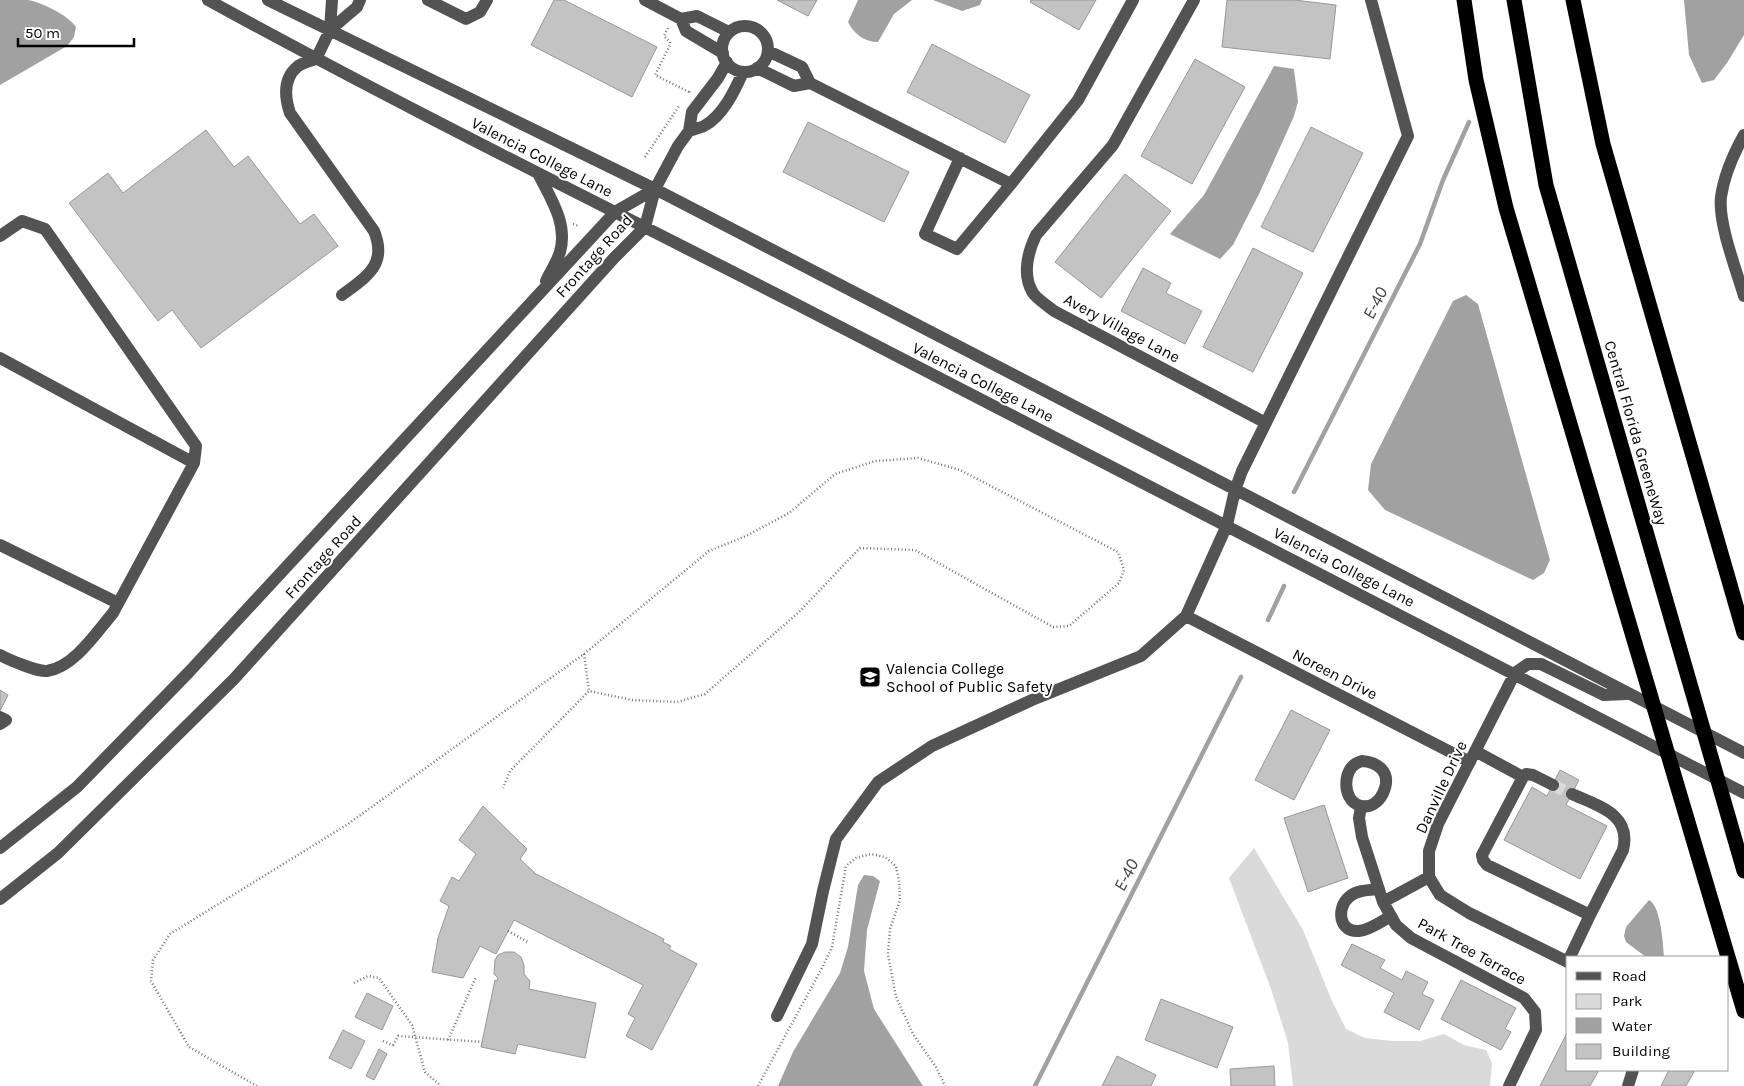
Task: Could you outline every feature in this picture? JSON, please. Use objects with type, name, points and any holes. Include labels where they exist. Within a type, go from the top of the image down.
[{"type":"highway","points":[[1464,0],[1476,80],[1506,208],[1728,956]]},
{"type":"highway","name":"Central Florida GreeneWay","points":[[1514,0],[1546,185],[1744,871]]},
{"type":"highway","points":[[1573,0],[1603,144],[1744,632]]},
{"type":"highway","points":[[1729,960],[1744,1011]]},
{"type":"street","name":"Valencia College Lane","points":[[208,0],[316,59],[539,175],[645,227],[1227,525],[1744,792]]},
{"type":"street","name":"Valencia College Lane","points":[[268,0],[655,190],[1744,753]]},
{"type":"street","points":[[332,0],[330,30],[316,59],[297,66],[292,73],[287,82],[286,101],[290,113],[374,231],[379,242],[379,255],[374,267],[366,277],[342,295]]},
{"type":"street","points":[[330,30],[357,6],[360,0]]},
{"type":"street","points":[[428,0],[466,19],[480,12],[487,0]]},
{"type":"street","points":[[645,0],[725,57],[737,70],[743,72],[757,68],[763,64],[768,51],[766,37],[755,28],[741,26],[729,32],[723,44],[725,57],[718,78],[692,112],[689,131],[678,146],[655,190]]},
{"type":"street","points":[[960,158],[925,234],[957,249],[1078,100],[1133,0]]},
{"type":"street","name":"Avery Village Lane","points":[[1194,0],[1113,145],[1036,235],[1027,261],[1028,277],[1033,293],[1054,311],[1266,423]]},
{"type":"street","points":[[777,1016],[812,944],[836,839],[878,782],[932,746],[1032,700],[1141,656],[1186,616],[1227,525],[1235,490],[1242,471],[1408,136],[1371,0]]},
{"type":"street","points":[[675,21],[697,16],[729,32]]},
{"type":"street","points":[[768,51],[802,67],[810,83],[1011,184]]},
{"type":"street","points":[[757,68],[794,86],[810,83]]},
{"type":"street","points":[[689,131],[705,125],[725,106],[743,72]]},
{"type":"street","points":[[1744,135],[1730,166],[1721,198],[1724,226],[1744,296]]},
{"type":"street","points":[[539,175],[562,224],[560,252],[540,293]]},
{"type":"street","name":"Frontage Road","points":[[0,848],[77,787],[190,672],[615,212],[655,190]]},
{"type":"street","name":"Frontage Road","points":[[0,899],[58,853],[234,679],[608,265],[645,227],[655,190]]},
{"type":"street","points":[[0,236],[22,221],[45,229],[196,446],[194,463],[118,603],[95,636],[68,663],[46,671],[14,662],[0,655]]},
{"type":"street","points":[[0,358],[194,463]]},
{"type":"street","points":[[0,545],[118,603]]},
{"type":"street","name":"Noreen Drive","points":[[1186,616],[1472,756],[1523,777],[1526,774],[1533,775],[1553,784]]},
{"type":"street","points":[[1515,673],[1528,664],[1541,664],[1604,695],[1629,694]]},
{"type":"street","name":"Danville Drive","points":[[1429,877],[1429,851],[1438,824],[1515,673]]},
{"type":"street","points":[[0,717],[6,720],[0,724]]},
{"type":"street","points":[[1523,777],[1482,855],[1482,860],[1488,865],[1590,915]]},
{"type":"street","points":[[1570,956],[1623,850],[1625,832],[1621,821],[1608,811],[1572,794]]},
{"type":"street","name":"Park Tree Terrace","points":[[1361,807],[1359,818],[1362,837],[1383,902],[1396,925],[1411,938],[1524,998],[1535,1012],[1536,1030],[1509,1086]]},
{"type":"street","points":[[1383,902],[1429,877],[1440,895],[1469,913],[1566,961]]},
{"type":"street","points":[[1379,889],[1357,892],[1349,897],[1341,911],[1343,924],[1347,928],[1360,931],[1391,916]]},
{"type":"street","points":[[1628,1086],[1633,1071]]},
{"type":"path","points":[[645,157],[689,92],[655,75],[670,45],[670,42],[664,36],[675,21]]},
{"type":"path","points":[[257,1086],[189,1047],[151,981],[153,960],[170,934],[348,824],[584,654],[710,551],[746,536],[789,513],[836,474],[875,461],[918,458],[960,470],[1118,552],[1124,570],[1119,583],[1069,626],[1053,627],[915,550],[860,548],[799,612],[705,694],[677,702],[632,700],[589,691]]},
{"type":"path","points":[[584,654],[589,691]]},
{"type":"path","points":[[503,788],[510,771],[589,691]]},
{"type":"path","points":[[758,1086],[832,947],[846,866],[856,858],[871,854],[885,857],[896,866],[900,900],[890,929],[888,954],[896,997],[913,1034],[936,1068],[945,1086]]},
{"type":"path","points":[[508,931],[528,942]]},
{"type":"path","points":[[354,983],[368,976],[379,978],[412,1025],[424,1072],[441,1086]]},
{"type":"path","points":[[448,1040],[476,977]]},
{"type":"path","points":[[383,1041],[393,1045],[398,1036],[482,1042]]},
{"type":"green space","points":[[1254,848],[1303,930],[1332,1001],[1346,1029],[1365,1038],[1393,1041],[1420,1041],[1444,1034],[1464,1045],[1486,1050],[1492,1063],[1490,1086],[1293,1086],[1288,1043],[1271,989],[1229,878]]},
{"type":"water","points":[[0,0],[28,0],[40,3],[67,18],[76,27],[74,37],[67,46],[0,85]]},
{"type":"water","points":[[858,0],[912,0],[894,14],[878,42],[873,42],[860,36],[848,22]]},
{"type":"water","points":[[933,0],[982,0],[980,5],[962,11]]},
{"type":"water","points":[[1684,0],[1744,0],[1744,35],[1714,80],[1702,83],[1689,55]]},
{"type":"water","points":[[1274,66],[1294,69],[1298,102],[1294,116],[1260,192],[1233,245],[1220,259],[1170,234],[1204,195]]},
{"type":"water","points":[[1466,295],[1478,304],[1550,560],[1544,573],[1533,580],[1385,510],[1368,490],[1371,464],[1453,301]]},
{"type":"water","points":[[864,875],[873,876],[880,881],[867,930],[864,971],[874,1009],[923,1086],[778,1086],[793,1052],[840,973],[848,947],[858,885]]},
{"type":"water","points":[[1649,900],[1659,917],[1664,956],[1645,956],[1626,942],[1624,936],[1626,927]]},
{"type":"building","points":[[554,0],[564,0],[657,47],[632,97],[531,45]]},
{"type":"building","points":[[777,0],[817,0],[808,16]]},
{"type":"building","points":[[1031,0],[1096,0],[1079,30],[1030,2]]},
{"type":"building","points":[[1227,0],[1294,0],[1336,5],[1330,59],[1222,47]]},
{"type":"building","points":[[932,44],[1030,95],[1005,143],[907,92]]},
{"type":"building","points":[[1195,59],[1245,87],[1192,184],[1141,156]]},
{"type":"building","points":[[808,122],[909,172],[884,222],[783,172]]},
{"type":"building","points":[[1311,127],[1363,153],[1313,252],[1261,227]]},
{"type":"building","points":[[206,130],[234,167],[248,156],[300,224],[314,214],[338,246],[201,348],[172,310],[158,321],[69,203],[108,173],[123,193]]},
{"type":"building","points":[[1125,174],[1171,211],[1101,298],[1055,262]]},
{"type":"building","points":[[1253,248],[1303,273],[1253,372],[1203,347]]},
{"type":"building","points":[[1143,268],[1171,283],[1166,293],[1202,311],[1185,344],[1121,311]]},
{"type":"building","points":[[0,690],[8,695],[0,711]]},
{"type":"building","points":[[1291,710],[1330,730],[1294,800],[1255,780]]},
{"type":"building","points":[[1560,770],[1579,780],[1566,805],[1607,826],[1580,879],[1504,840],[1532,787],[1547,796]]},
{"type":"building","points":[[1324,805],[1348,878],[1308,892],[1284,818]]},
{"type":"building","points":[[483,806],[527,849],[520,859],[536,874],[664,939],[663,942],[671,946],[669,949],[697,964],[652,1050],[626,1036],[635,1018],[628,1014],[643,985],[514,920],[496,954],[480,946],[463,978],[432,972],[438,938],[449,906],[440,901],[452,877],[459,881],[476,854],[459,840]]},
{"type":"building","points":[[1352,944],[1385,960],[1380,968],[1402,980],[1406,971],[1428,982],[1422,994],[1434,1000],[1419,1030],[1384,1012],[1394,993],[1341,965]]},
{"type":"building","points":[[505,952],[514,952],[521,957],[524,965],[524,974],[530,981],[529,989],[596,1003],[585,1058],[518,1044],[515,1054],[481,1047],[495,980],[497,981],[498,978],[494,974],[495,960],[498,955]]},
{"type":"building","points":[[1461,980],[1516,1008],[1505,1029],[1511,1032],[1501,1050],[1441,1019]]},
{"type":"building","points":[[367,993],[393,1006],[382,1030],[355,1017]]},
{"type":"building","points":[[1161,999],[1233,1027],[1217,1068],[1145,1040]]},
{"type":"building","points":[[343,1030],[365,1041],[351,1069],[329,1058]]},
{"type":"building","points":[[1566,1035],[1566,1071],[1598,1071],[1590,1086],[1540,1086]]},
{"type":"building","points":[[379,1049],[387,1054],[374,1080],[366,1076]]},
{"type":"building","points":[[1117,1056],[1156,1075],[1151,1086],[1102,1086]]},
{"type":"building","points":[[1274,1066],[1275,1086],[1231,1086],[1230,1069]]},
{"type":"building","points":[[1668,1071],[1694,1071],[1686,1086],[1661,1086]]},
{"type":"waterway","name":"E-40","points":[[1294,492],[1420,244],[1443,180],[1469,122]]},
{"type":"waterway","name":"E-40","points":[[1268,620],[1284,586]]},
{"type":"waterway","name":"E-40","points":[[1035,1086],[1241,677]]},
{"type":"tunnel","points":[[1553,785],[1572,794]]},
{"type":"place","name":"Valencia College School of Public Safety","points":[[870,677]]}]
